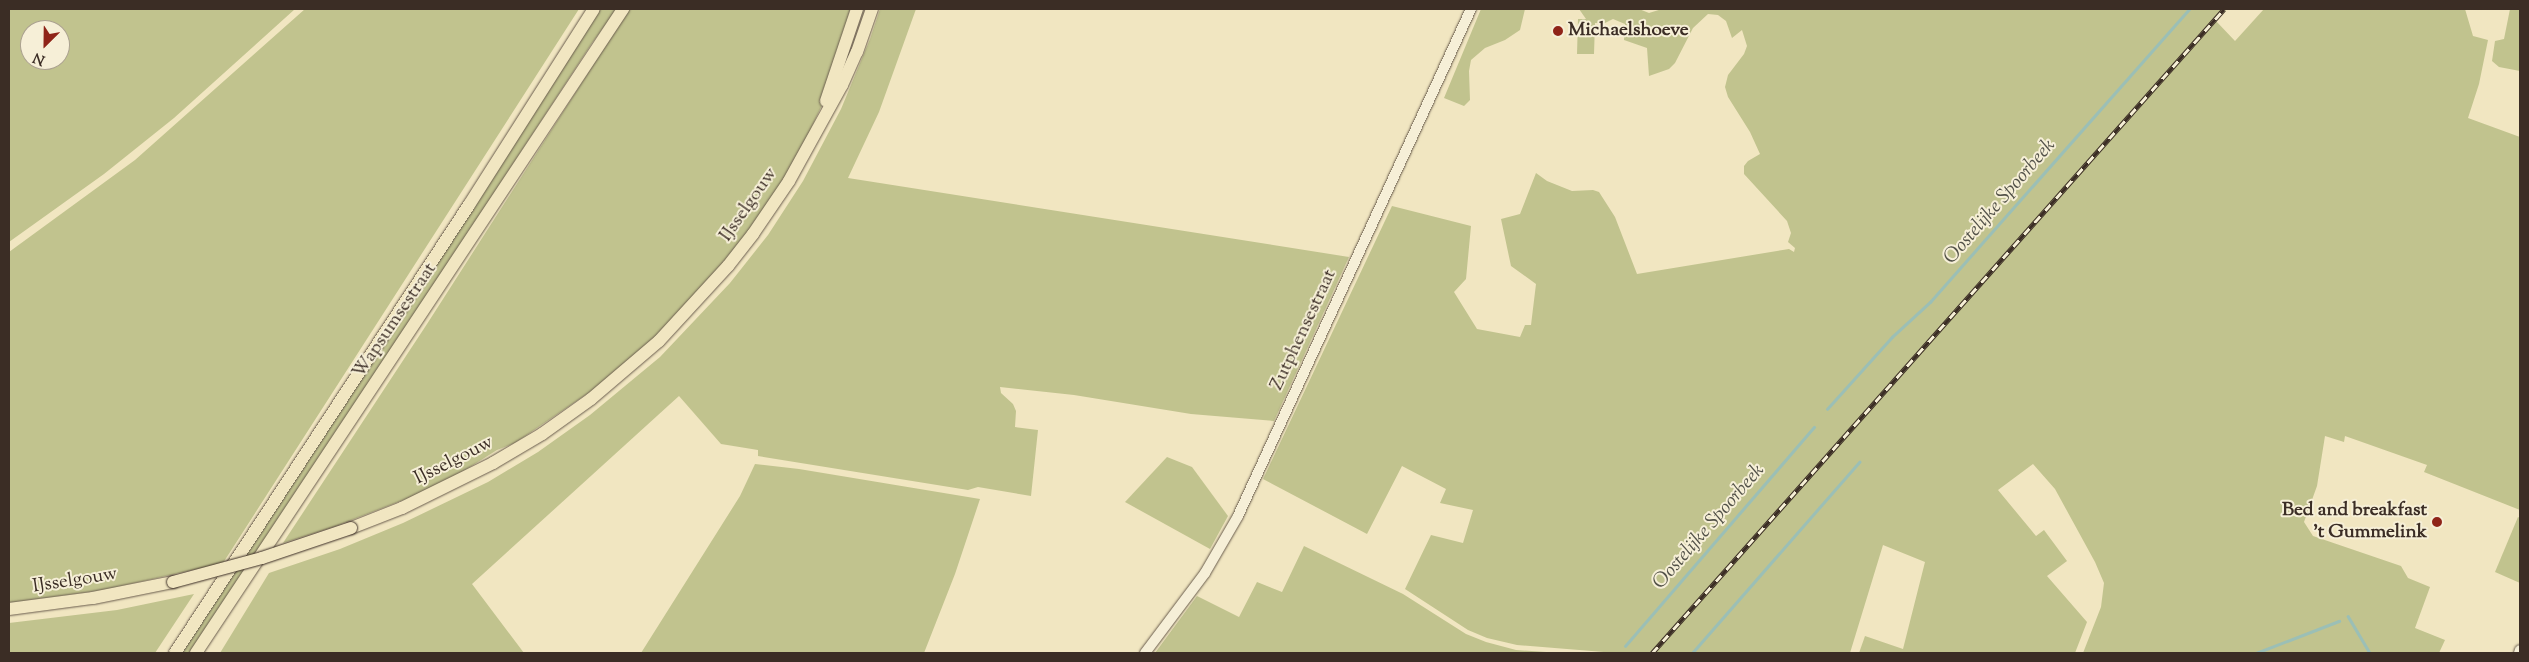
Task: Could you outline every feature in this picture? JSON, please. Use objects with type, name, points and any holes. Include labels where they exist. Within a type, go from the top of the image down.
[{"type":"main road","name":"Wapsumsestraat","points":[[175,653],[469,205],[594,9]]},
{"type":"main road","name":"Wapsumsestraat","points":[[196,653],[623,9]]},
{"type":"main road","name":"IJsselgouw","points":[[803,157],[833,82],[857,9]]},
{"type":"main road","name":"IJsselgouw","points":[[9,609],[93,598],[173,582],[262,558],[351,528],[402,508],[493,463],[542,434],[591,399],[659,341],[715,282],[753,234],[803,157],[842,85],[857,52],[872,9]]},
{"type":"street","name":"Zutphensestraat","points":[[1145,653],[1205,573],[1238,516],[1471,9]]},
{"type":"green space","points":[[9,9],[295,9],[174,118],[104,174],[9,242]]},
{"type":"green space","points":[[305,9],[579,9],[223,563],[104,590],[9,603],[9,252],[135,160]]},
{"type":"green space","points":[[598,9],[617,9],[592,43],[193,653],[180,653]]},
{"type":"green space","points":[[629,9],[856,9],[823,103],[798,156],[742,244],[662,331],[600,385],[515,443],[497,450],[454,477],[419,494],[336,526],[283,543],[427,324]]},
{"type":"green space","points":[[880,9],[916,9],[879,112],[848,178],[1349,257],[1274,421],[1191,414],[1074,395],[1000,387],[1001,393],[1013,404],[1016,411],[1015,427],[1038,430],[1031,496],[978,487],[968,490],[758,456],[758,450],[721,444],[679,396],[472,584],[524,653],[220,653],[269,573],[340,549],[403,523],[488,482],[538,452],[590,415],[660,357],[730,283],[768,235],[803,181],[841,109],[870,39]]},
{"type":"green space","points":[[1481,9],[1525,9],[1520,30],[1505,40],[1485,48],[1471,60],[1469,71],[1470,100],[1464,106],[1444,98]]},
{"type":"green space","points":[[1579,9],[1639,9],[1649,13],[1662,9],[2227,9],[2216,21],[2235,41],[2264,9],[2465,9],[2473,36],[2488,40],[2479,84],[2468,118],[2520,137],[2520,510],[2424,472],[2427,465],[2345,436],[2344,442],[2325,436],[2317,486],[2304,522],[2313,536],[2401,566],[2408,578],[2430,587],[2415,628],[2445,640],[2439,653],[2083,653],[2101,607],[2104,583],[2095,562],[2055,489],[2033,464],[1998,490],[2036,536],[2044,530],[2067,561],[2047,576],[2087,622],[2075,653],[1859,653],[1865,636],[1903,649],[1925,562],[1883,545],[1850,653],[1616,653],[1517,645],[1487,638],[1468,630],[1405,589],[1431,535],[1463,543],[1473,510],[1440,503],[1446,489],[1402,466],[1367,534],[1263,479],[1392,206],[1471,226],[1466,279],[1454,292],[1477,329],[1520,337],[1525,325],[1531,325],[1536,284],[1511,266],[1501,219],[1520,214],[1536,173],[1547,181],[1572,191],[1593,190],[1599,192],[1615,217],[1637,274],[1789,249],[1794,252],[1795,248],[1788,242],[1791,233],[1787,221],[1744,174],[1744,166],[1748,161],[1760,154],[1750,132],[1728,97],[1725,87],[1728,75],[1744,54],[1747,46],[1742,30],[1732,38],[1726,21],[1718,15],[1708,14],[1693,28],[1675,63],[1669,69],[1649,76],[1647,48],[1624,40],[1625,24],[1613,19],[1605,23],[1595,23],[1594,54],[1577,54],[1578,19],[1586,19]]},
{"type":"green space","points":[[2510,9],[2520,9],[2520,71],[2499,67],[2492,61],[2495,41],[2504,39]]},
{"type":"green space","points":[[1167,457],[1192,467],[1228,516],[1210,549],[1125,502]]},
{"type":"green space","points":[[755,464],[799,469],[980,499],[955,574],[924,653],[641,653],[740,496]]},
{"type":"green space","points":[[2518,517],[2520,518],[2520,583],[2495,572]]},
{"type":"green space","points":[[1304,546],[1403,594],[1466,634],[1486,642],[1516,650],[1561,653],[1155,653],[1197,596],[1239,617],[1257,582],[1282,592]]},
{"type":"green space","points":[[194,594],[155,653],[9,653],[9,623],[117,610]]},
{"type":"waterway","name":"Oostelijke Spoorbeek","points":[[1827,409],[1892,337],[1930,302],[2189,9]]},
{"type":"waterway","name":"Oostelijke Spoorbeek","points":[[1625,646],[1814,427]]},
{"type":"waterway","points":[[1692,653],[1859,462]]},
{"type":"waterway","points":[[2348,616],[2370,653]]},
{"type":"waterway","points":[[2256,653],[2339,621]]},
{"type":"railway","points":[[1652,653],[2224,9]]},
{"type":"place","name":"Michaelshoeve","points":[[1558,31]]},
{"type":"place","name":"Bed and breakfast 't Gummelink","points":[[2437,522]]}]
